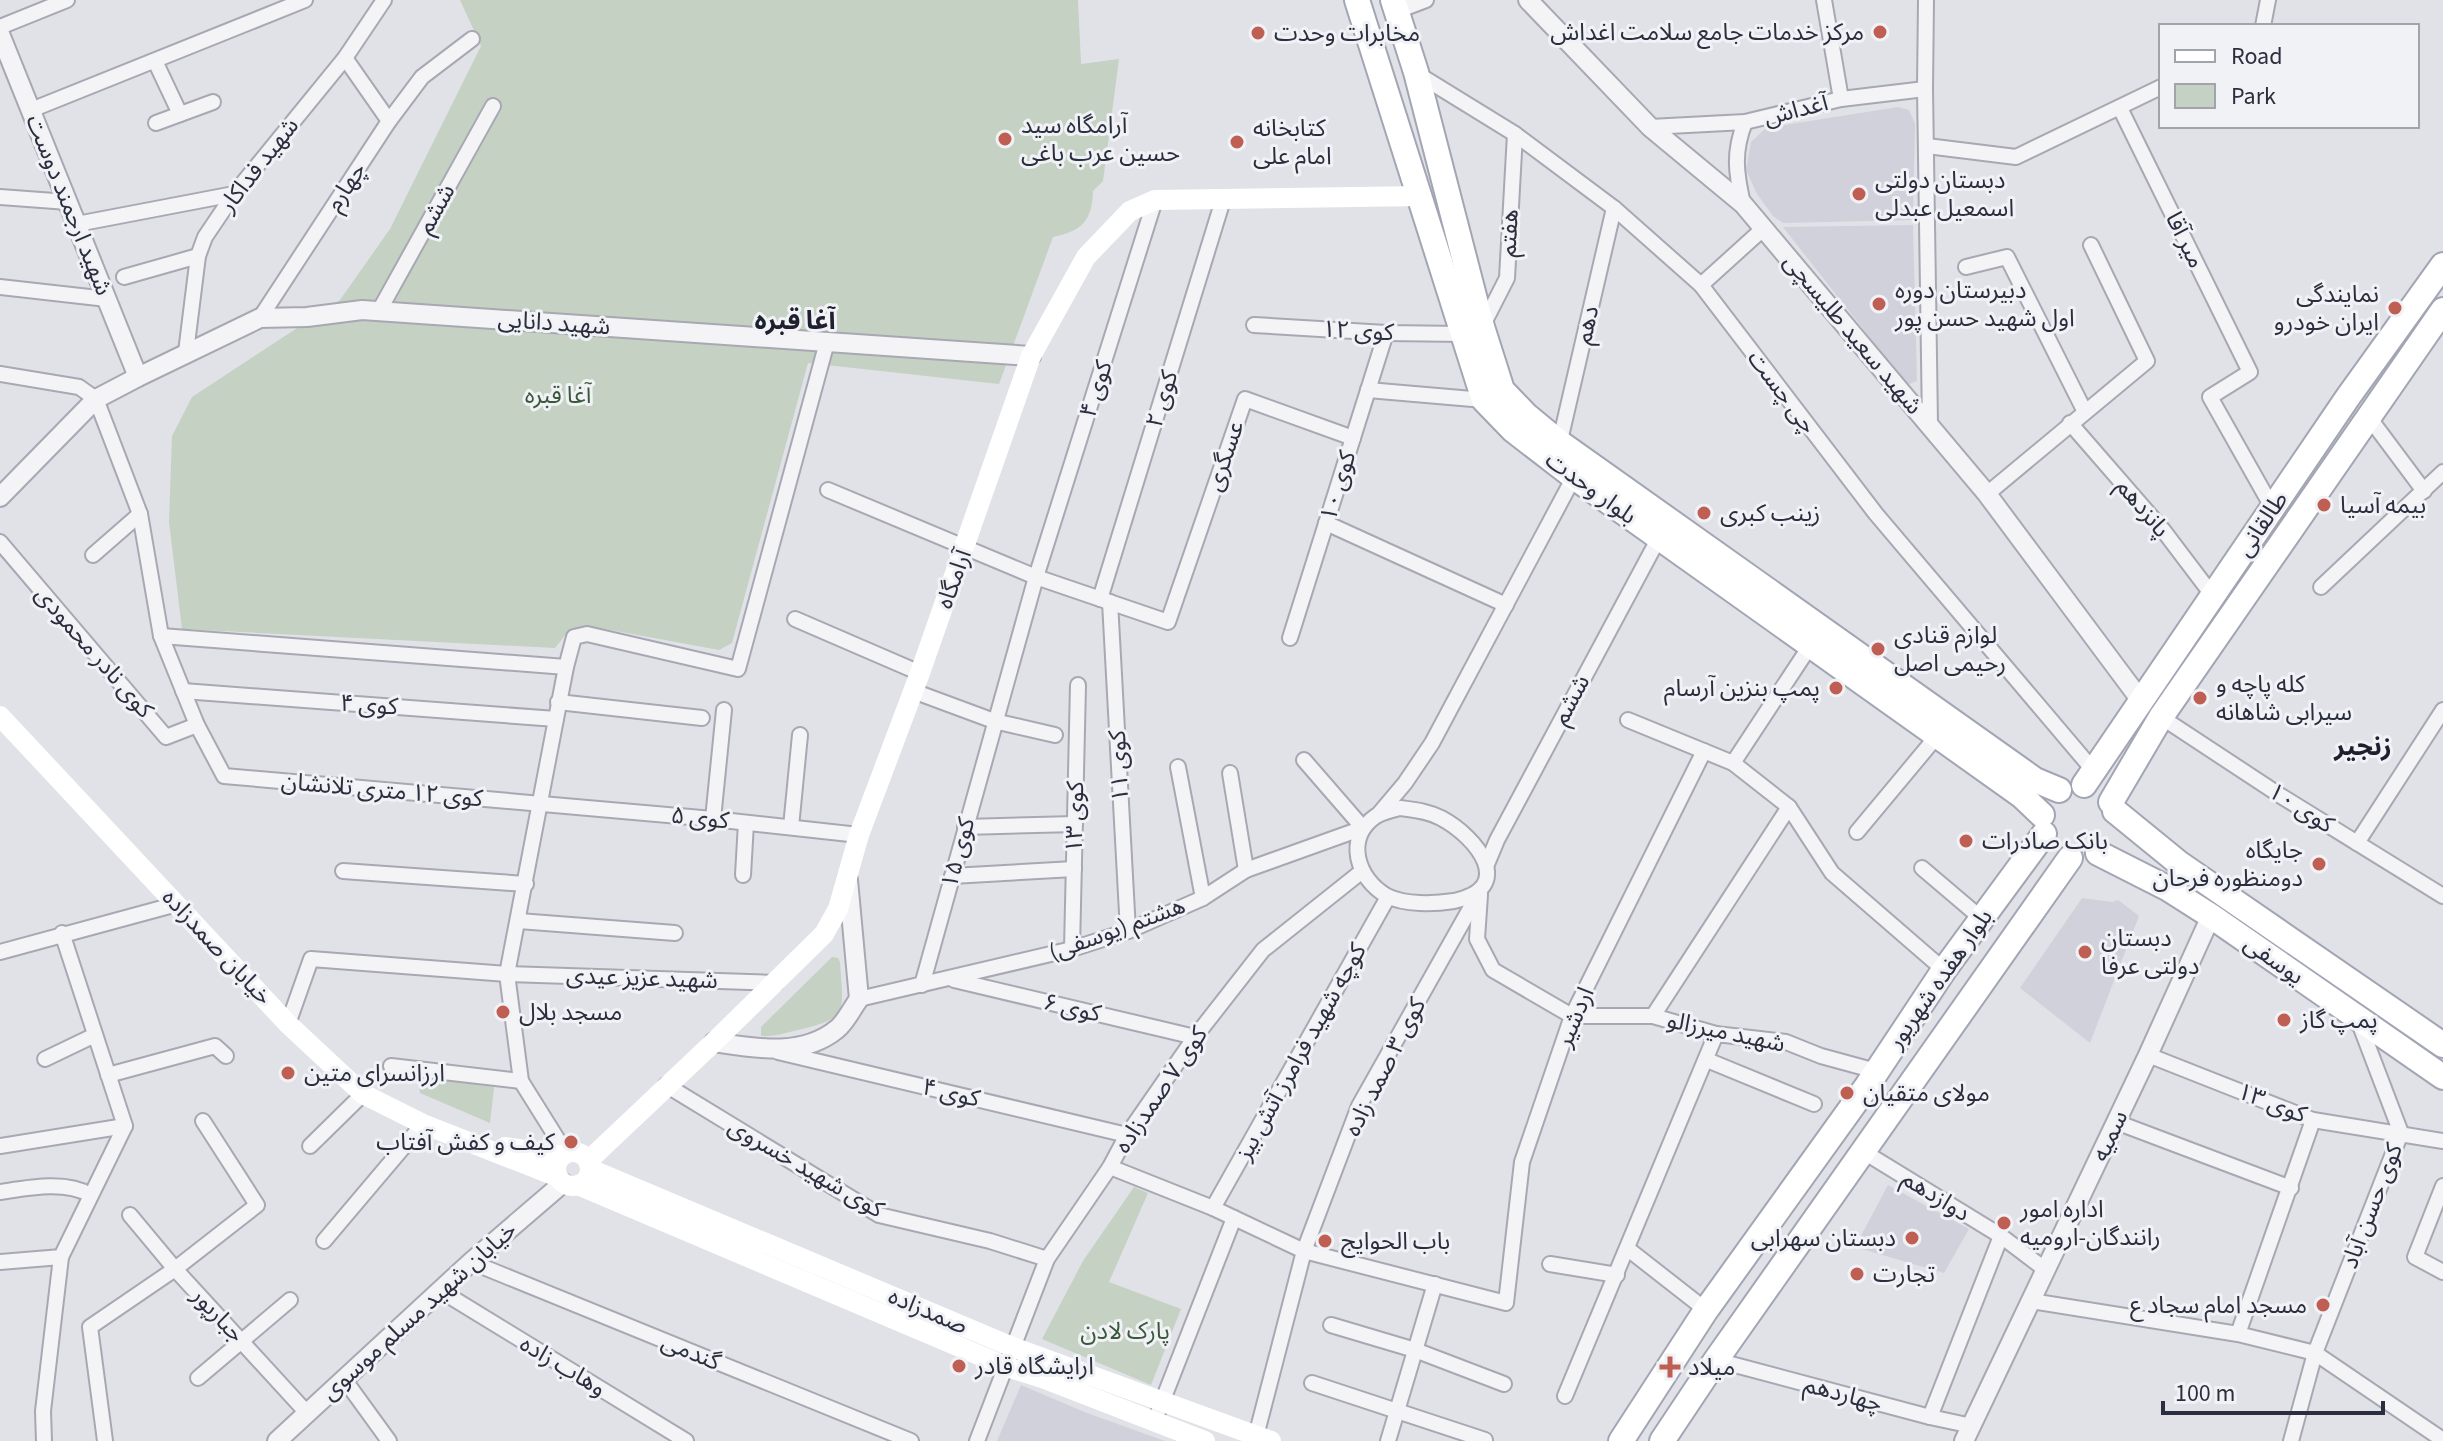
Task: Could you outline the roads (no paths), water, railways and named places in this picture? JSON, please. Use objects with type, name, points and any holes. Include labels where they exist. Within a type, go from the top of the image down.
[{"type":"main road","name":"بلوار وحدت","points":[[1357,0],[1421,196],[1473,331],[1502,390],[1556,451]]},
{"type":"main road","name":"بلوار وحدت","points":[[1395,6],[1416,72],[1473,331],[1484,400],[1513,430],[1556,451],[1816,638],[2035,780],[2059,790]]},
{"type":"main road","points":[[1155,200],[1421,196]]},
{"type":"main road","name":"آرامگاه","points":[[572,1169],[714,1042],[824,934],[838,909],[859,835],[965,547],[1031,356],[1086,257],[1130,211],[1155,200]]},
{"type":"main road","name":"طالقانی","points":[[2113,806],[2151,709],[2213,596],[2443,265]]},
{"type":"main road","name":"طالقانی","points":[[2089,778],[2151,709],[2443,310]]},
{"type":"main road","name":"بلوار وحدت","points":[[1816,638],[1937,736],[2022,796],[2043,825]]},
{"type":"main road","name":"خیابان صمدزاده","points":[[0,716],[288,1024],[363,1094],[461,1140]]},
{"type":"main road","points":[[2089,778],[2113,806],[2115,830],[2112,840],[2098,853],[2070,858],[2059,853],[2043,825],[2048,802],[2059,790],[2089,778]]},
{"type":"main road","name":"یوسفی","points":[[2113,806],[2180,864],[2443,1045]]},
{"type":"main road","name":"بلوار هفده شهریور","points":[[1621,1441],[1706,1310],[1872,1078],[2043,825]]},
{"type":"main road","name":"یوسفی","points":[[2098,853],[2167,888],[2211,916],[2443,1077]]},
{"type":"main road","name":"بلوار هفده شهریور","points":[[1662,1441],[2070,858]]},
{"type":"main road","points":[[2167,888],[2180,864]]},
{"type":"main road","points":[[1872,1078],[1896,1105]]},
{"type":"main road","name":"صمدزاده","points":[[461,1140],[572,1169],[1205,1441]]},
{"type":"main road","name":"صمدزاده","points":[[1011,1357],[1162,1401],[1260,1439]]},
{"type":"street","points":[[0,27],[67,0]]},
{"type":"street","points":[[31,110],[305,0]]},
{"type":"street","name":"شهید فداکار","points":[[186,352],[198,256],[205,237],[234,194],[345,58],[384,0]]},
{"type":"street","points":[[1395,6],[1426,0]]},
{"type":"street","name":"شهید سعید طلیسچی","points":[[1528,0],[1650,127],[1743,204],[1987,494],[2151,709]]},
{"type":"street","name":"آغداش","points":[[1650,127],[1745,122],[1841,99],[1824,0]]},
{"type":"street","points":[[1926,0],[1930,424]]},
{"type":"street","points":[[2263,24],[2268,0]]},
{"type":"street","name":"شهید ارجمند دوست","points":[[0,34],[4,54],[31,110],[138,377]]},
{"type":"street","name":"چهارم","points":[[260,318],[389,121],[422,77],[472,39]]},
{"type":"street","points":[[345,58],[389,121]]},
{"type":"street","points":[[155,61],[180,114]]},
{"type":"street","name":"چی چست","points":[[1416,72],[1515,134],[1614,208],[1701,285],[1876,514],[2089,778]]},
{"type":"street","points":[[1927,146],[2016,157],[2159,88]]},
{"type":"street","points":[[1841,99],[1925,89]]},
{"type":"street","points":[[156,123],[213,102]]},
{"type":"street","name":"ششم","points":[[379,311],[493,106]]},
{"type":"street","name":"میر آقا","points":[[2120,108],[2250,372],[2210,397],[2272,507]]},
{"type":"street","points":[[1743,204],[1736,165],[1737,142],[1745,122]]},
{"type":"street","name":"هفتم","points":[[1473,331],[1507,278],[1515,134]]},
{"type":"street","points":[[77,224],[234,194]]},
{"type":"street","points":[[0,197],[68,202]]},
{"type":"street","name":"کوی ۴","points":[[994,721],[1155,200]]},
{"type":"street","name":"کوی ۲","points":[[1105,600],[1223,200]]},
{"type":"street","name":"دهم","points":[[1556,451],[1614,208]]},
{"type":"street","points":[[1701,285],[1764,228]]},
{"type":"street","points":[[1987,494],[2084,410],[2147,361],[2091,245]]},
{"type":"street","points":[[124,277],[198,256]]},
{"type":"street","points":[[1966,267],[2007,257],[2084,410]]},
{"type":"street","points":[[0,287],[107,299]]},
{"type":"street","name":"شهید دانایی","points":[[0,497],[96,399],[260,318],[307,317],[362,310],[1031,356]]},
{"type":"street","name":"کوی ۱۲","points":[[1254,325],[1386,333],[1473,331]]},
{"type":"street","name":"کوی ۱۰","points":[[1290,638],[1386,333]]},
{"type":"street","points":[[572,1169],[521,1081],[507,974],[558,702],[574,637],[587,634],[738,669],[827,342]]},
{"type":"street","points":[[0,374],[79,387],[96,399],[140,514],[161,636],[197,725]]},
{"type":"street","points":[[1368,390],[1484,400]]},
{"type":"street","name":"عسگری","points":[[1105,600],[1168,622],[1245,399],[1353,438]]},
{"type":"street","points":[[2368,416],[2424,491]]},
{"type":"street","name":"پانزدهم","points":[[2070,423],[2163,530],[2213,596]]},
{"type":"street","points":[[1378,815],[1400,808],[1423,811],[1442,818],[1462,832],[1487,864],[1487,880],[1480,891],[1470,897],[1433,903],[1388,897],[1361,872],[1357,847],[1363,828],[1378,815],[1417,768],[1579,468]]},
{"type":"street","points":[[2321,587],[2443,472]]},
{"type":"street","points":[[828,490],[1036,577],[1105,600]]},
{"type":"street","points":[[93,555],[140,514]]},
{"type":"street","points":[[1326,523],[1506,605]]},
{"type":"street","name":"ششم","points":[[1487,864],[1664,529]]},
{"type":"street","name":"کوی نادر محمودی","points":[[0,542],[166,737],[197,725]]},
{"type":"street","name":"کوی ۱۱","points":[[1105,600],[1128,931]]},
{"type":"street","points":[[795,619],[994,721],[1055,735]]},
{"type":"street","points":[[161,636],[566,667]]},
{"type":"street","points":[[1733,763],[1816,638]]},
{"type":"street","name":"کوی ۱۳","points":[[1072,949],[1078,685]]},
{"type":"street","name":"کوی ۴","points":[[183,691],[556,719]]},
{"type":"street","points":[[558,702],[702,718]]},
{"type":"street","name":"کوی ۱۰","points":[[2151,709],[2443,896]]},
{"type":"street","points":[[713,819],[724,710]]},
{"type":"street","points":[[2357,843],[2443,710]]},
{"type":"street","points":[[1628,720],[1733,763],[1789,807],[1832,873],[1944,970]]},
{"type":"street","name":"کوی ۱۵","points":[[922,985],[994,721]]},
{"type":"street","name":"کوی ۱۲ متری تلانشان","points":[[197,725],[224,776],[541,803]]},
{"type":"street","points":[[791,827],[800,735]]},
{"type":"street","points":[[1857,832],[1937,736]]},
{"type":"street","name":"اردشیر","points":[[1435,1284],[1506,1303],[1522,1162],[1572,1016],[1704,751]]},
{"type":"street","points":[[1304,760],[1363,828]]},
{"type":"street","points":[[1178,767],[1203,898]]},
{"type":"street","points":[[1230,773],[1246,870]]},
{"type":"street","name":"کوی ۵","points":[[541,803],[859,835]]},
{"type":"street","points":[[1653,1016],[1789,807]]},
{"type":"street","points":[[743,875],[746,823]]},
{"type":"street","points":[[965,827],[1075,824]]},
{"type":"street","name":"هشتم (یوسفی)","points":[[859,999],[1072,949],[1128,931],[1203,898],[1246,870],[1363,828]]},
{"type":"street","points":[[1922,868],[1982,919]]},
{"type":"street","points":[[952,876],[1074,869]]},
{"type":"street","points":[[343,871],[526,884]]},
{"type":"street","name":"کوی ۷ صمدزاده","points":[[1011,1357],[1047,1259],[1195,1037],[1263,950],[1361,872]]},
{"type":"street","points":[[714,1042],[774,1051],[817,1041],[838,1029],[859,999],[848,880]]},
{"type":"street","points":[[1480,891],[1477,939],[1493,970],[1572,1016]]},
{"type":"street","name":"کوی ۳ صمد زاده","points":[[1260,1439],[1304,1251],[1359,1106],[1480,891]]},
{"type":"street","name":"کوچه شهید فرامرز آتش بیز","points":[[1213,1208],[1388,897]]},
{"type":"street","points":[[0,951],[177,904]]},
{"type":"street","name":"سمیه","points":[[1968,1433],[2211,916]]},
{"type":"street","points":[[519,921],[675,933]]},
{"type":"street","points":[[44,1441],[43,1411],[61,1257],[125,1126],[62,933]]},
{"type":"street","name":"شهید عزیز عیدی","points":[[288,1024],[311,959],[507,974],[776,983]]},
{"type":"street","name":"کوی ۶","points":[[950,979],[1195,1037]]},
{"type":"street","name":"شهید میرزالو","points":[[1572,1016],[1653,1016],[1716,1034],[1786,1042],[1872,1078]]},
{"type":"street","name":"کوی حسن آباد","points":[[2291,1441],[2315,1353],[2401,1133],[2358,1019]]},
{"type":"street","points":[[1565,1396],[1716,1034]]},
{"type":"street","points":[[45,1059],[95,1035]]},
{"type":"street","points":[[108,1075],[215,1046],[226,1056]]},
{"type":"street","name":"کوی ۴","points":[[774,1051],[1127,1135]]},
{"type":"street","name":"کوی ۱۳","points":[[2148,1055],[2313,1120],[2443,1141]]},
{"type":"street","points":[[1707,1060],[1814,1104]]},
{"type":"street","points":[[391,1066],[521,1081]]},
{"type":"street","name":"کوی شهید خسروی","points":[[666,1085],[879,1215],[990,1241],[1047,1259]]},
{"type":"street","points":[[310,1146],[363,1094]]},
{"type":"street","points":[[2238,1334],[2313,1120]]},
{"type":"street","points":[[105,1441],[90,1327],[175,1269],[257,1205],[203,1121]]},
{"type":"street","points":[[2116,1122],[2291,1188]]},
{"type":"street","points":[[324,1241],[423,1124]]},
{"type":"street","points":[[0,1146],[125,1126]]},
{"type":"street","name":"دوازدهم","points":[[1864,1152],[2001,1236],[2046,1270]]},
{"type":"street","points":[[1110,1167],[1213,1208],[1304,1251],[1435,1284],[1388,1441]]},
{"type":"street","name":"خیابان شهید مسلم موسوی","points":[[277,1441],[572,1169]]},
{"type":"street","points":[[2443,1186],[2415,1257],[2443,1272]]},
{"type":"street","points":[[0,1192],[28,1188],[79,1188],[90,1195]]},
{"type":"street","name":"جبارپور","points":[[130,1215],[175,1269],[307,1413]]},
{"type":"street","points":[[1155,1421],[1234,1218]]},
{"type":"street","points":[[1930,1417],[2001,1236]]},
{"type":"street","points":[[1628,1249],[1706,1310]]},
{"type":"street","points":[[0,1262],[61,1257]]},
{"type":"street","name":"گندمی","points":[[471,1262],[911,1441]]},
{"type":"street","points":[[1550,1264],[1617,1275]]},
{"type":"street","name":"وهاب زاده","points":[[441,1291],[686,1441]]},
{"type":"street","points":[[198,1378],[290,1300]]},
{"type":"street","points":[[2031,1301],[2238,1334],[2315,1353],[2443,1440]]},
{"type":"street","points":[[1331,1325],[1415,1350],[1504,1384]]},
{"type":"street","points":[[977,1441],[1011,1357]]},
{"type":"street","name":"چهاردهم","points":[[1716,1360],[1930,1417],[1968,1433]]},
{"type":"street","points":[[344,1379],[389,1441]]},
{"type":"street","points":[[1312,1383],[1485,1440]]},
{"type":"place","name":"مرکز خدمات جامع سلامت اغداش","points":[[1880,32]]},
{"type":"place","name":"مخابرات وحدت","points":[[1258,33]]},
{"type":"place","name":"آرامگاه سید حسین عرب باغی","points":[[1005,139]]},
{"type":"place","name":"کتابخانه امام علی","points":[[1237,142]]},
{"type":"place","name":"دبستان دولتی اسمعیل عبدلی","points":[[1859,194]]},
{"type":"place","name":"دبیرستان دوره اول شهید حسن پور","points":[[1879,304]]},
{"type":"place","name":"نمایندگی ایران خودرو","points":[[2395,308]]},
{"type":"place","name":"بیمه آسیا","points":[[2324,505]]},
{"type":"place","name":"زینب کبری","points":[[1704,513]]},
{"type":"place","name":"لوازم قنادی رحیمی اصل","points":[[1878,649]]},
{"type":"place","name":"پمپ بنزین آرسام","points":[[1836,688]]},
{"type":"place","name":"کله پاچه و سیرابی شاهانه","points":[[2200,698]]},
{"type":"place","name":"بانک صادرات","points":[[1966,841]]},
{"type":"place","name":"جایگاه دومنظوره فرحان","points":[[2319,864]]},
{"type":"place","name":"دبستان دولتی عرفا","points":[[2085,952]]},
{"type":"place","name":"مسجد بلال","points":[[503,1012]]},
{"type":"place","name":"پمپ گاز","points":[[2284,1020]]},
{"type":"place","name":"ارزانسرای متین","points":[[288,1073]]},
{"type":"place","name":"مولای متقیان","points":[[1847,1093]]},
{"type":"place","name":"کیف و کفش آفتاب","points":[[571,1142]]},
{"type":"place","name":"اداره امور رانندگان-ارومیه","points":[[2004,1223]]},
{"type":"place","name":"دبستان سهرابی","points":[[1912,1238]]},
{"type":"place","name":"باب الحوایج","points":[[1325,1241]]},
{"type":"place","name":"تجارت","points":[[1857,1274]]},
{"type":"place","name":"مسجد امام سجاد ع","points":[[2323,1305]]},
{"type":"place","name":"ارایشگاه قادر","points":[[959,1366]]},
{"type":"place","name":"میلاد","points":[[1670,1367]]},
{"type":"district","name":"آغا قبره","points":[[795,320]]},
{"type":"district","name":"زنجیر","points":[[2363,746]]},
{"type":"park label","name":"پارک لادن","points":[[1125,1331]]}]
